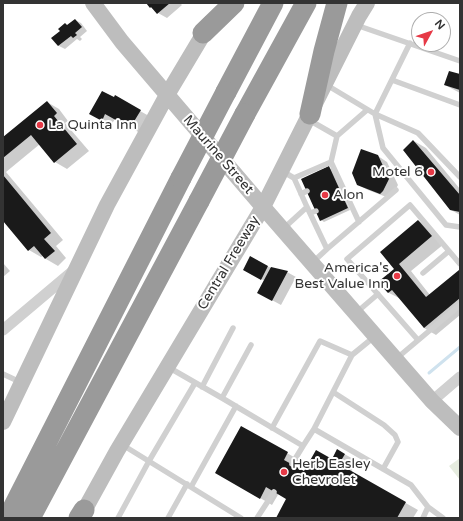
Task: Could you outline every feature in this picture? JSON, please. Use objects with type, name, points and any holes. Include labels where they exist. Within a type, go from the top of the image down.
[{"type":"highway","points":[[204,33],[234,3]]},
{"type":"highway","points":[[8,518],[181,178],[273,3]]},
{"type":"highway","points":[[30,518],[245,114],[306,3]]},
{"type":"highway","points":[[309,117],[337,3]]},
{"type":"main road","points":[[5,414],[77,269],[106,206],[167,95],[222,3]]},
{"type":"main road","name":"Central Freeway","points":[[81,516],[121,444],[262,207],[288,174],[309,117],[367,3]]},
{"type":"main road","name":"Maurine Street","points":[[98,6],[122,42],[262,207],[432,401],[459,425]]},
{"type":"street","points":[[3,330],[77,269]]},
{"type":"street","points":[[432,401],[460,377]]},
{"type":"lane","points":[[355,24],[460,61]]},
{"type":"lane","points":[[410,43],[375,114],[383,148],[446,225],[460,227]]},
{"type":"lane","points":[[392,80],[460,105]]},
{"type":"lane","points":[[325,84],[375,114],[418,133],[460,177]]},
{"type":"lane","points":[[359,222],[345,198],[331,162],[337,136],[368,110]]},
{"type":"lane","points":[[309,117],[337,136]]},
{"type":"lane","points":[[327,249],[307,207],[304,193],[288,174],[331,162]]},
{"type":"lane","points":[[312,263],[396,190]]},
{"type":"lane","points":[[418,340],[347,258],[410,205],[460,264]]},
{"type":"lane","points":[[282,229],[307,207]]},
{"type":"lane","points":[[310,213],[316,211]]},
{"type":"lane","points":[[423,274],[449,251]]},
{"type":"lane","points":[[355,313],[378,294]]},
{"type":"lane","points":[[395,360],[460,305]]},
{"type":"lane","points":[[202,387],[233,328]]},
{"type":"lane","points":[[292,464],[314,429],[352,355],[375,336]]},
{"type":"lane","points":[[272,428],[320,341],[352,355]]},
{"type":"lane","points":[[222,398],[250,345]]},
{"type":"lane","points":[[168,367],[303,446]]},
{"type":"lane","points":[[3,374],[22,382]]},
{"type":"lane","points":[[118,518],[149,461],[195,383]]},
{"type":"lane","points":[[333,392],[384,425],[395,435],[398,442],[383,469]]},
{"type":"lane","points":[[168,518],[189,486],[236,406]]},
{"type":"lane","points":[[314,429],[411,485],[428,507],[443,518]]},
{"type":"lane","points":[[121,444],[241,518]]},
{"type":"lane","points":[[257,518],[274,492]]},
{"type":"lane","points":[[422,518],[428,507]]},
{"type":"shaded area","points":[[460,458],[460,480],[449,466]]},
{"type":"building","points":[[146,3],[170,3],[157,14]]},
{"type":"building","points":[[75,19],[82,27],[75,33],[77,35],[73,38],[71,36],[58,46],[51,38],[60,31],[58,29],[65,23],[67,25]]},
{"type":"building","points":[[449,71],[460,74],[460,90],[444,85]]},
{"type":"building","points":[[102,91],[114,97],[115,95],[141,110],[130,128],[105,114],[102,121],[89,114]]},
{"type":"building","name":"La Quinta Inn","points":[[47,101],[57,113],[54,116],[77,144],[54,163],[31,135],[3,158],[3,137]]},
{"type":"building","name":"Motel 6","points":[[413,140],[460,195],[460,212],[450,210],[403,150]]},
{"type":"building","points":[[361,149],[378,155],[389,179],[380,194],[357,185],[352,173]]},
{"type":"building","name":"Alon","points":[[329,166],[348,208],[320,221],[301,179]]},
{"type":"building","points":[[3,175],[51,233],[44,239],[55,251],[45,259],[34,246],[28,251],[3,221]]},
{"type":"building","name":"America's Best Value Inn","points":[[418,220],[432,236],[399,264],[426,297],[459,270],[460,271],[460,298],[424,328],[392,290],[388,293],[378,282],[394,269],[380,252]]},
{"type":"building","points":[[250,256],[268,266],[261,280],[243,270]]},
{"type":"building","points":[[271,267],[288,271],[272,301],[257,293]]},
{"type":"building","name":"Herb Easley Chevrolet","points":[[241,426],[288,452],[284,460],[304,471],[316,450],[332,459],[337,449],[345,454],[339,464],[406,502],[397,518],[276,518],[286,499],[266,487],[260,499],[215,473]]},
{"type":"waterway","points":[[429,373],[460,347]]},
{"type":"place","name":"La Quinta Inn","points":[[40,125]]},
{"type":"place","name":"Motel 6","points":[[431,172]]},
{"type":"place","name":"Alon","points":[[325,195]]},
{"type":"place","name":"America's Best Value Inn","points":[[397,276]]},
{"type":"place","name":"Herb Easley Chevrolet","points":[[284,472]]}]
